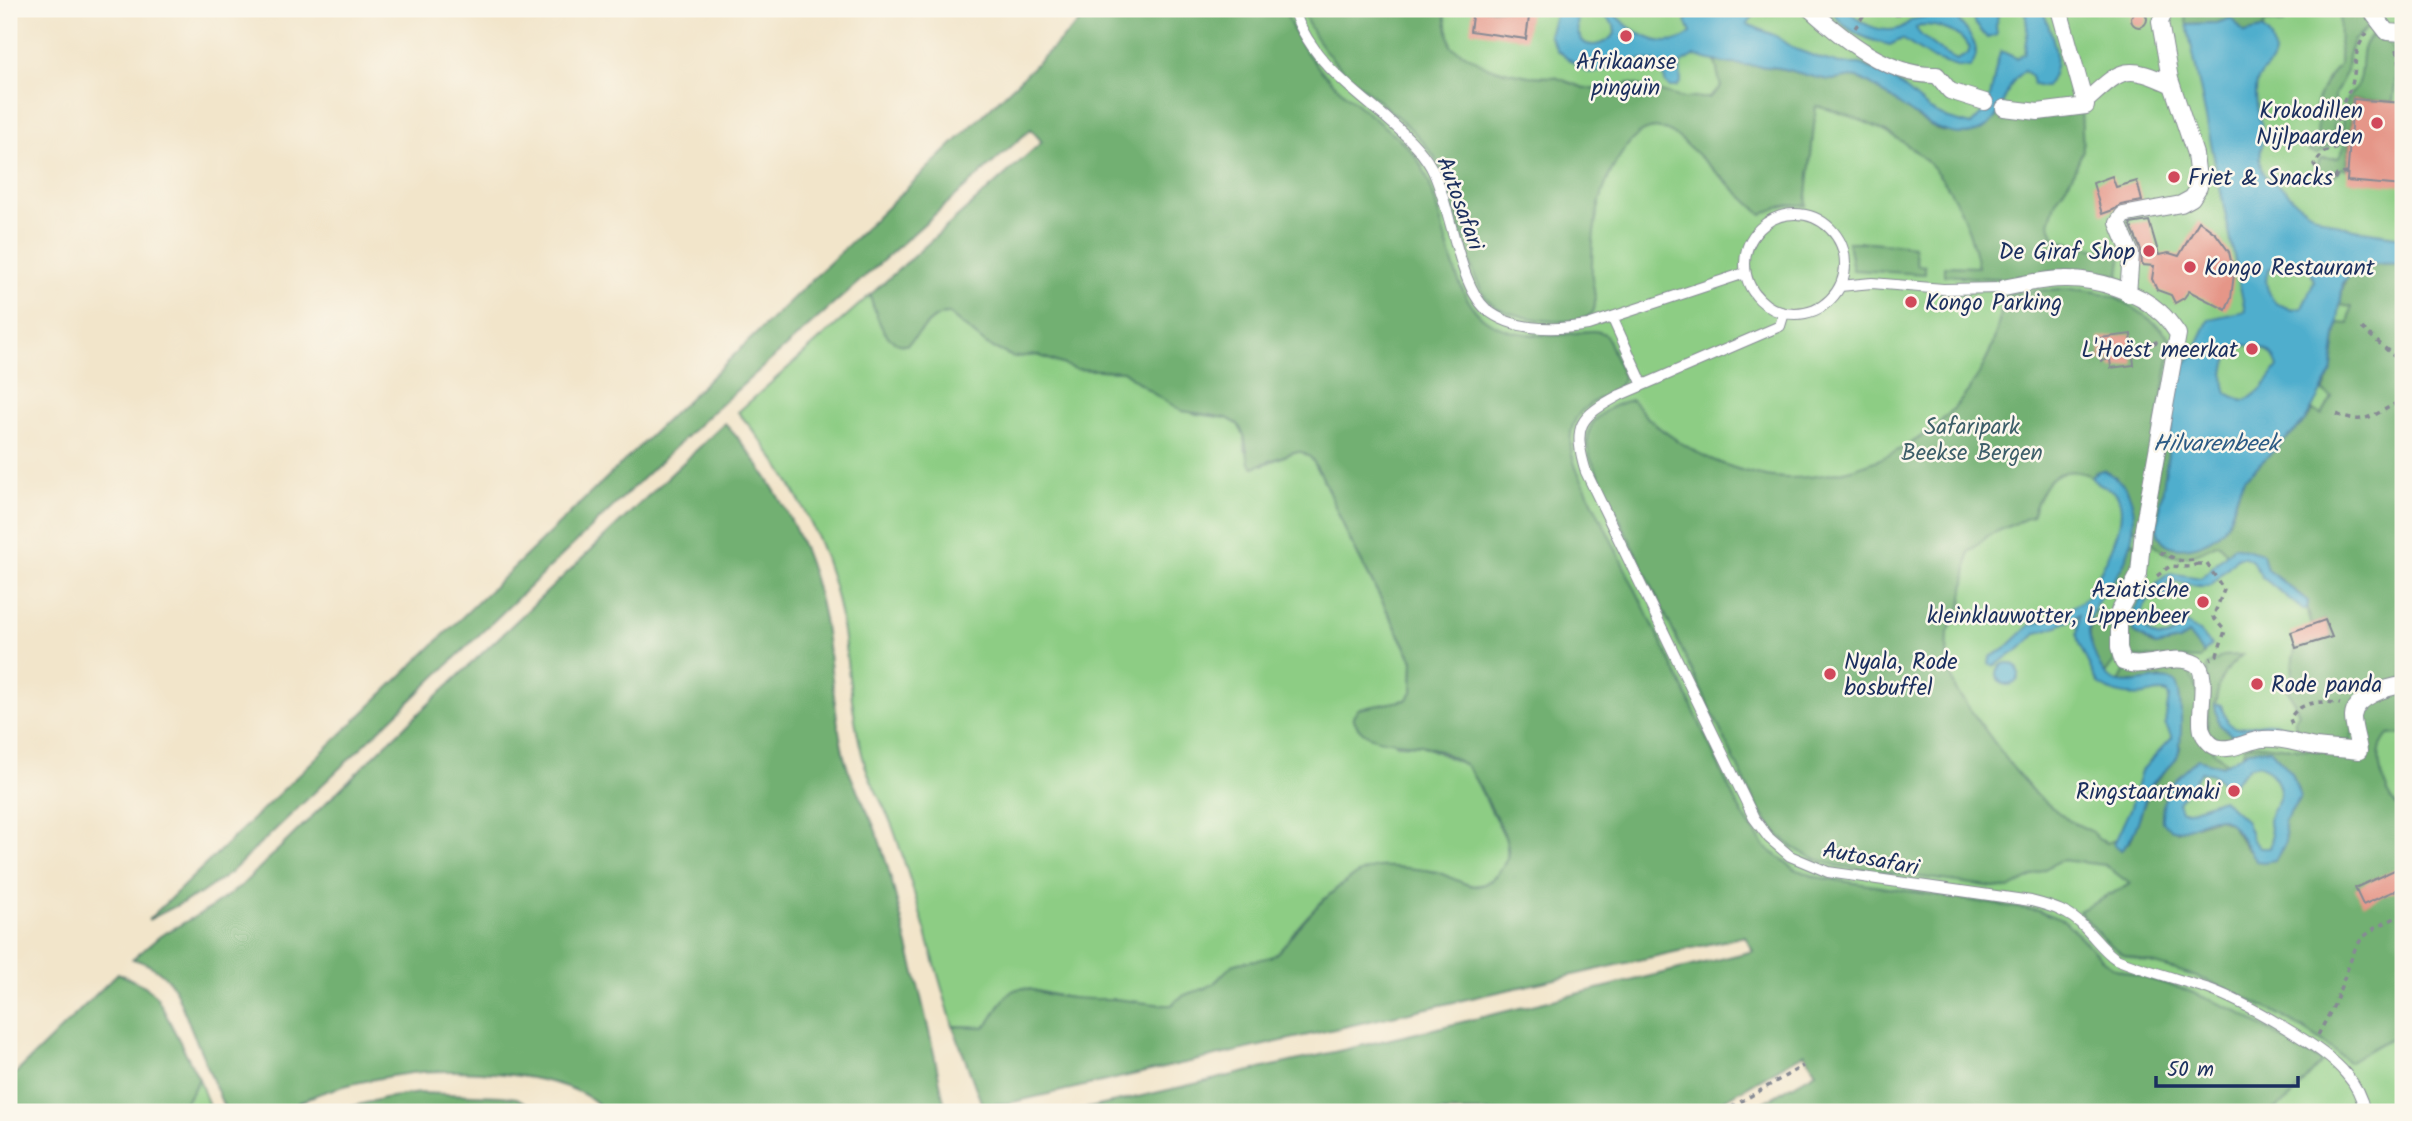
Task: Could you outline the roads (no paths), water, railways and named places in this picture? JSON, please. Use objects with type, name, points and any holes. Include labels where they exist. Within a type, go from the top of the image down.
[{"type":"street","points":[[1810,9],[1847,41],[1882,62],[1925,76],[1937,75],[1950,91],[1985,102]]},
{"type":"street","points":[[2004,108],[2038,112],[2086,106],[2059,9]]},
{"type":"street","points":[[2128,294],[2131,254],[2118,223],[2119,219],[2123,215],[2181,204],[2192,198],[2199,187],[2195,154],[2172,85],[2160,22],[2166,9]]},
{"type":"street","points":[[2085,102],[2096,90],[2121,72],[2144,72],[2172,85]]},
{"type":"street","points":[[2004,288],[2060,279],[2093,282],[2128,294],[2161,313],[2178,334],[2142,535],[2139,574],[2119,611],[2120,657],[2123,662],[2129,664],[2181,659],[2198,665],[2202,670],[2203,683],[2202,732],[2216,747],[2227,748],[2266,738],[2359,751],[2353,719],[2355,712],[2362,702],[2372,695],[2390,686],[2403,685]]},
{"type":"lane","name":"Autosafari","points":[[1293,9],[1299,25],[1325,65],[1401,131],[1423,155],[1442,193],[1467,279],[1479,302],[1495,316],[1524,326],[1588,325],[1745,273]]},
{"type":"lane","points":[[1802,214],[1823,223],[1839,239],[1845,261],[1840,286],[1828,302],[1819,309],[1797,314],[1784,313],[1757,298],[1745,273],[1747,247],[1760,228],[1779,216],[1802,214]]},
{"type":"lane","points":[[1840,286],[1872,283],[1943,289],[2004,288]]},
{"type":"lane","name":"Autosafari","points":[[1784,313],[1780,326],[1595,408],[1582,425],[1579,442],[1587,472],[1754,818],[1779,848],[1806,865],[1828,872],[1923,888],[2017,899],[2056,908],[2077,920],[2106,952],[2116,959],[2226,996],[2312,1046],[2346,1072],[2357,1089],[2365,1112]]},
{"type":"lane","points":[[1612,317],[1643,385]]},
{"type":"water","points":[[1557,9],[1576,9],[1577,29],[1581,39],[1589,45],[1595,45],[1615,34],[1614,25],[1598,9],[1609,9],[1626,25],[1647,38],[1669,42],[1691,33],[1686,21],[1694,9],[1759,9],[1747,24],[1776,36],[1795,49],[1840,64],[1860,64],[1892,78],[1930,110],[1971,125],[1983,112],[1989,100],[2001,51],[2016,58],[2024,53],[2027,20],[2024,9],[2042,9],[2055,48],[2055,68],[2046,87],[2033,84],[2031,76],[2024,71],[2011,85],[1995,117],[1981,130],[1966,134],[1950,133],[1935,127],[1855,77],[1825,79],[1779,68],[1731,64],[1694,56],[1680,64],[1681,82],[1676,87],[1669,87],[1665,82],[1663,66],[1647,60],[1635,60],[1604,71],[1587,72],[1558,51],[1549,35]]},
{"type":"water","points":[[1832,9],[1849,9],[1864,23],[1891,30],[1915,19],[1940,14],[1940,9],[1952,9],[1975,44],[1975,60],[1970,68],[1957,67],[1933,59],[1902,39],[1890,45],[1864,37],[1849,29],[1836,17]],"holes":[[[1927,25],[1948,30],[1960,37],[1970,47],[1968,54],[1957,60],[1934,46],[1916,28]]]},
{"type":"water","points":[[1972,9],[1999,9],[1997,35],[1987,38],[1974,22]]},
{"type":"water","name":"Hilvarenbeek","points":[[2232,18],[2244,33],[2262,29],[2272,43],[2273,58],[2259,78],[2256,89],[2263,135],[2260,165],[2265,176],[2287,191],[2297,203],[2321,218],[2348,228],[2403,237],[2403,264],[2362,267],[2343,282],[2331,374],[2305,421],[2245,478],[2228,522],[2218,535],[2199,545],[2177,547],[2168,545],[2161,539],[2157,529],[2172,426],[2172,404],[2182,367],[2191,357],[2209,319],[2245,311],[2187,24],[2217,23]],"holes":[[[2292,259],[2309,266],[2314,281],[2302,308],[2292,310],[2276,303],[2266,281],[2267,274],[2275,264]],[[2246,345],[2267,350],[2278,367],[2258,392],[2242,401],[2227,393],[2224,378],[2229,357],[2239,347]]]},
{"type":"water","points":[[2103,470],[2116,478],[2127,490],[2134,522],[2130,546],[2122,567],[2090,618],[2089,636],[2092,646],[2105,674],[2118,682],[2134,683],[2158,679],[2174,681],[2179,695],[2181,719],[2176,759],[2150,787],[2132,836],[2121,850],[2114,844],[2131,807],[2141,771],[2172,738],[2165,723],[2169,697],[2167,693],[2126,695],[2098,684],[2079,644],[2079,615],[2037,633],[2020,649],[1994,666],[1989,664],[1990,657],[2004,650],[2030,625],[2057,617],[2088,595],[2113,546],[2120,518],[2121,506],[2117,495],[2091,476]]},
{"type":"water","points":[[2234,546],[2263,554],[2267,570],[2308,601],[2307,609],[2303,610],[2262,577],[2252,561],[2238,557],[2211,585],[2197,586],[2172,580],[2164,585],[2167,596],[2150,599],[2142,612],[2141,619],[2145,629],[2157,637],[2170,636],[2186,624],[2199,632],[2211,646],[2203,653],[2188,634],[2179,641],[2156,646],[2134,632],[2134,610],[2146,592],[2158,590],[2156,583],[2170,573],[2201,578]]},
{"type":"water","points":[[2008,663],[2016,666],[2019,674],[2016,682],[2008,685],[2000,682],[1997,674],[2000,666]]},
{"type":"water","points":[[2215,705],[2221,705],[2228,723],[2237,728],[2273,723],[2297,730],[2299,736],[2266,730],[2233,736],[2219,724]]},
{"type":"water","points":[[2270,749],[2292,773],[2300,797],[2284,822],[2286,842],[2275,860],[2256,861],[2239,833],[2225,820],[2209,819],[2178,830],[2162,822],[2167,793],[2176,778],[2190,765],[2198,759],[2222,766],[2249,750]],"holes":[[[2259,764],[2276,779],[2280,790],[2278,801],[2269,818],[2272,841],[2270,848],[2260,848],[2253,840],[2245,820],[2222,799],[2181,811],[2178,803],[2201,771],[2212,774],[2229,788],[2250,766]]]},
{"type":"place","name":"Afrikaanse pinguïn","points":[[1626,36]]},
{"type":"place","name":"Krokodillen Nijlpaarden","points":[[2377,123]]},
{"type":"place","name":"Friet & Snacks","points":[[2174,177]]},
{"type":"place","name":"De Giraf Shop","points":[[2149,251]]},
{"type":"place","name":"Kongo Restaurant","points":[[2190,267]]},
{"type":"place","name":"Kongo Parking","points":[[1911,302]]},
{"type":"place","name":"L'Hoëst meerkat","points":[[2252,349]]},
{"type":"place","name":"Aziatische kleinklauwotter, Lippenbeer","points":[[2203,602]]},
{"type":"place","name":"Nyala, Rode bosbuffel","points":[[1830,674]]},
{"type":"place","name":"Rode panda","points":[[2257,684]]},
{"type":"place","name":"Ringstaartmaki","points":[[2234,791]]},
{"type":"park label","name":"Safaripark Beekse Bergen","points":[[1972,439]]}]
